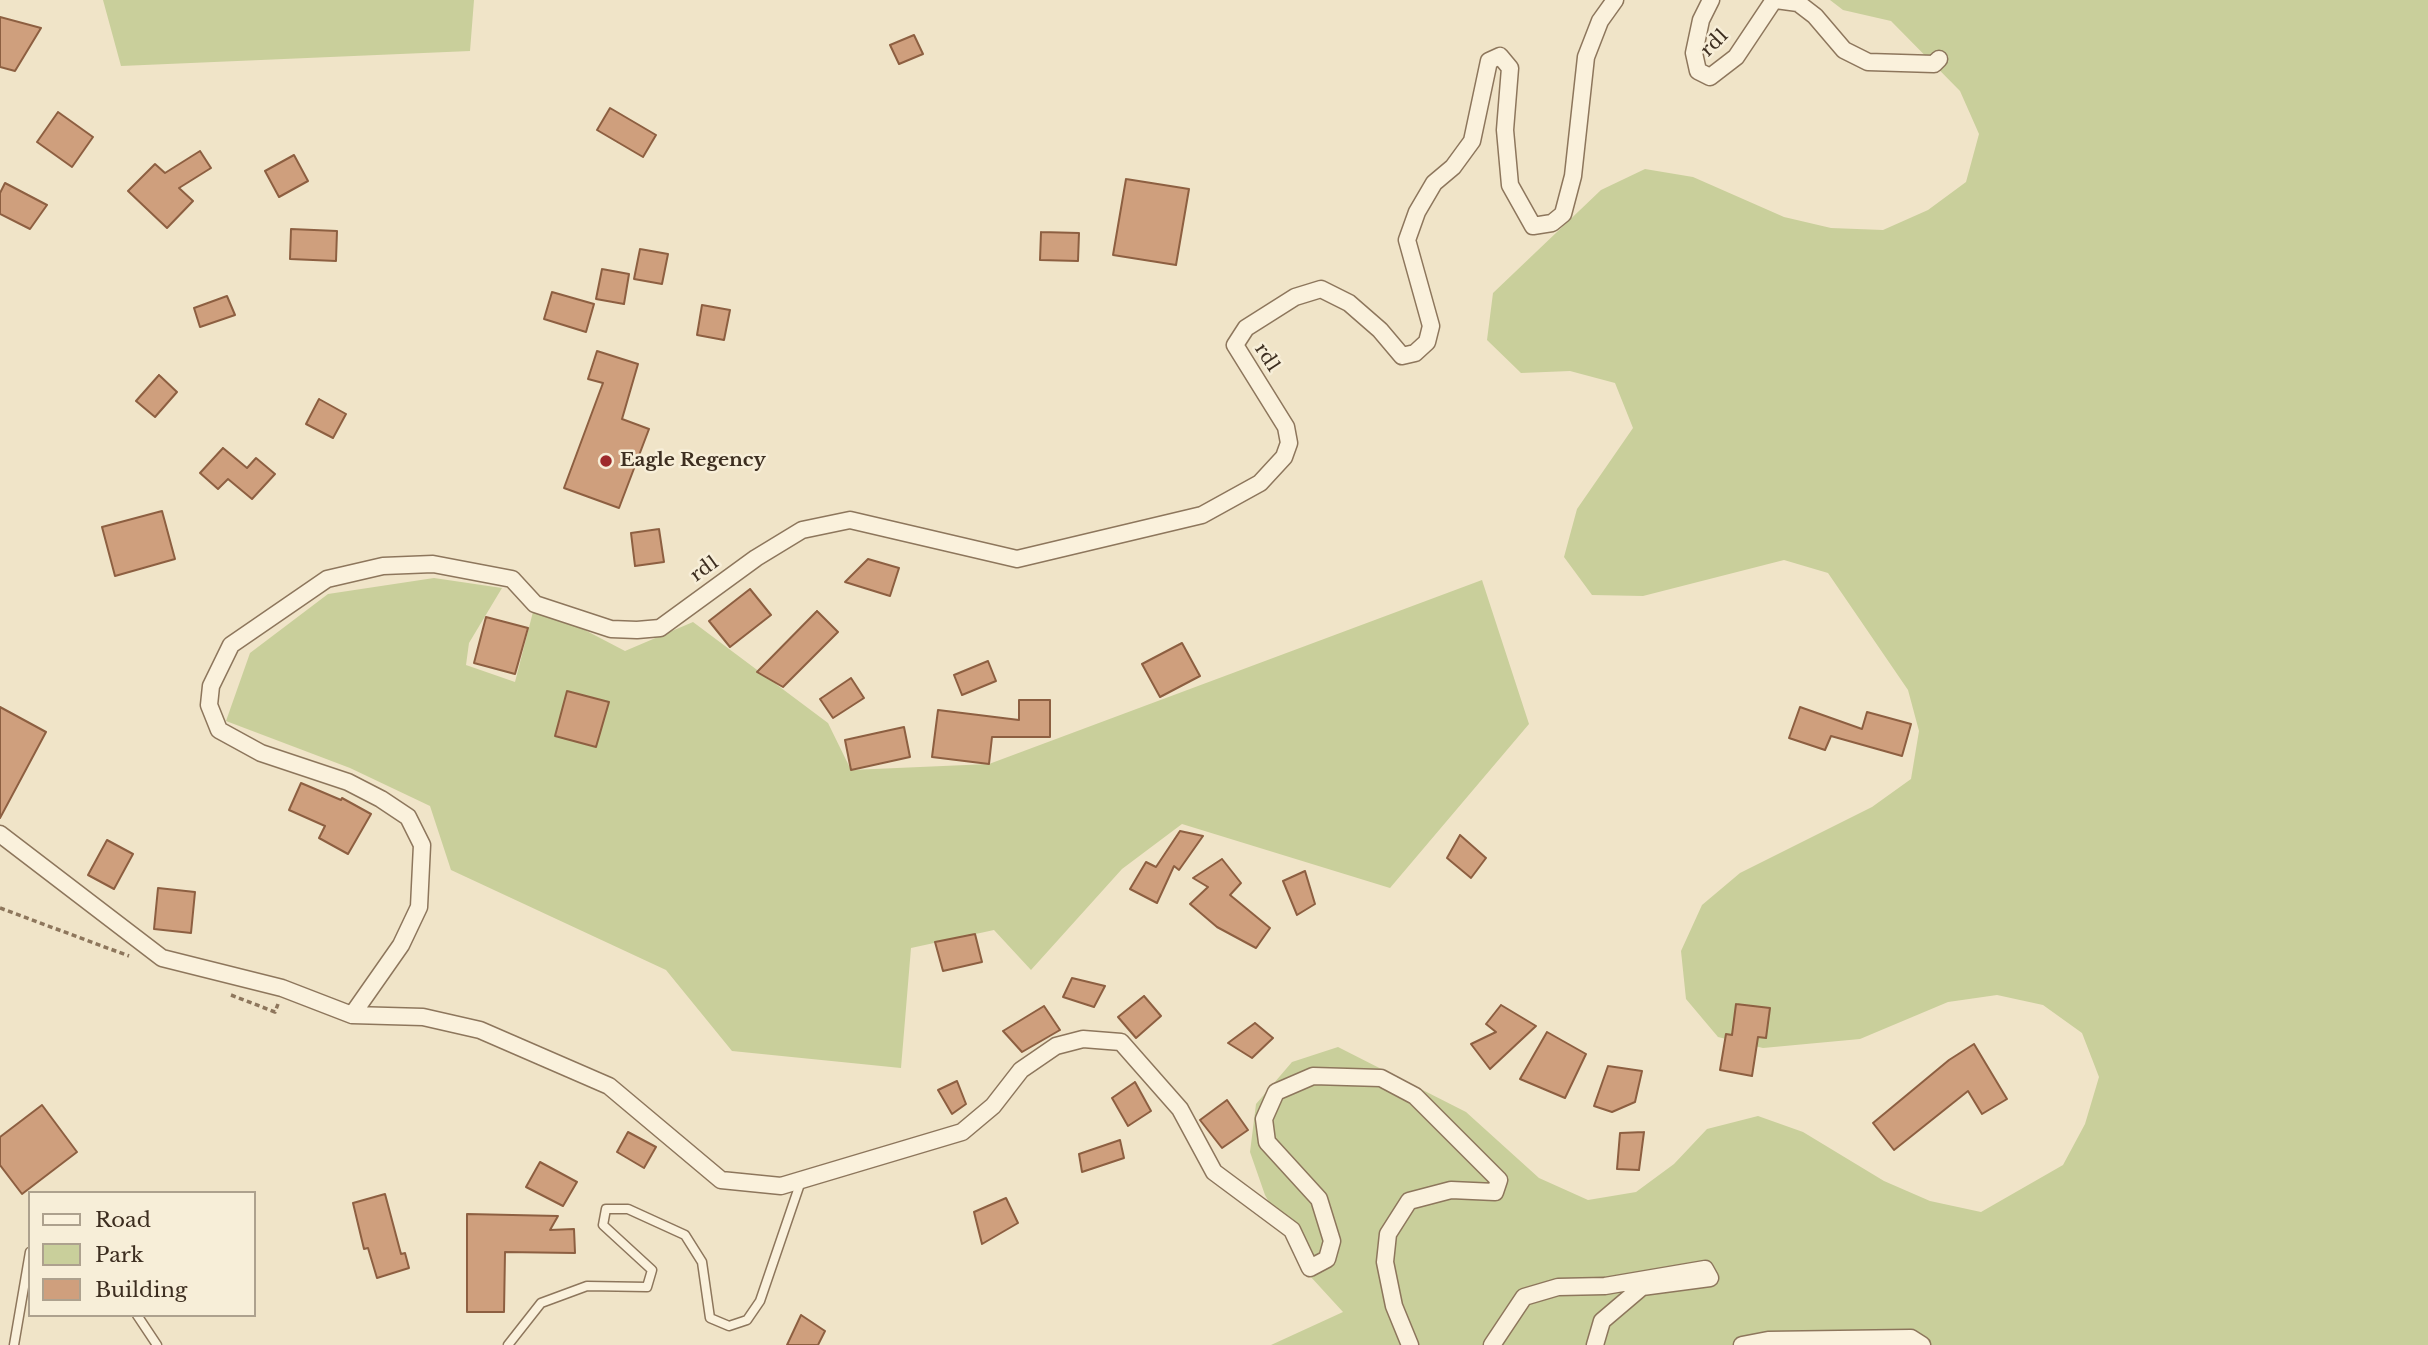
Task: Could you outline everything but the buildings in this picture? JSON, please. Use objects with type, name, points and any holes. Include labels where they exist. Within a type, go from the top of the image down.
[{"type":"street","name":"rd1","points":[[352,1016],[401,945],[419,907],[422,845],[408,817],[381,799],[348,782],[261,753],[219,730],[209,705],[211,686],[231,645],[327,579],[383,566],[433,564],[512,579],[535,604],[611,629],[638,631],[660,628],[755,558],[802,530],[850,520],[1017,559],[1202,515],[1260,483],[1284,457],[1289,443],[1286,427],[1235,345],[1246,328],[1295,297],[1321,289],[1349,303],[1380,330],[1402,356],[1415,353],[1427,342],[1431,326],[1407,240],[1417,212],[1434,183],[1453,167],[1472,141],[1489,61],[1500,56],[1510,68],[1505,130],[1510,186],[1532,226],[1552,223],[1563,214],[1573,176],[1586,57],[1600,21],[1615,0]]},
{"type":"street","name":"rd1","points":[[1711,0],[1701,20],[1694,53],[1698,71],[1710,77],[1736,57],[1775,0],[1798,1],[1815,16],[1844,50],[1868,62],[1934,64],[1939,59]]},
{"type":"street","points":[[0,834],[162,958],[282,988],[352,1016],[423,1017],[480,1030],[609,1086],[721,1180],[781,1186],[962,1132],[993,1106],[1021,1070],[1056,1046],[1083,1039],[1121,1042],[1180,1109],[1214,1172],[1292,1230],[1310,1268],[1327,1259],[1332,1241],[1319,1199],[1267,1142],[1264,1119],[1276,1092],[1313,1076],[1381,1078],[1415,1096],[1499,1180],[1494,1192],[1451,1190],[1409,1200],[1388,1234],[1385,1262],[1394,1306],[1410,1345]]},
{"type":"street","points":[[1492,1345],[1524,1297],[1558,1287],[1605,1286],[1704,1269],[1710,1278],[1642,1286],[1602,1321],[1595,1345]]},
{"type":"street","points":[[1742,1345],[1768,1340],[1911,1338],[1922,1345]]},
{"type":"lane","points":[[508,1345],[541,1303],[587,1286],[647,1287],[652,1270],[603,1225],[606,1209],[628,1209],[685,1235],[702,1262],[710,1318],[729,1326],[747,1320],[760,1301],[802,1178]]},
{"type":"lane","points":[[14,1345],[28,1264]]},
{"type":"lane","points":[[138,1317],[157,1345]]},
{"type":"green space","points":[[103,0],[474,0],[470,51],[121,66]]},
{"type":"green space","points":[[1830,0],[2428,0],[2428,1345],[1271,1345],[1343,1312],[1310,1276],[1265,1195],[1250,1152],[1256,1104],[1292,1062],[1338,1047],[1466,1112],[1539,1178],[1588,1200],[1636,1192],[1674,1164],[1707,1129],[1758,1116],[1803,1132],[1884,1181],[1930,1201],[1981,1212],[2063,1165],[2085,1124],[2099,1077],[2082,1033],[2043,1005],[1997,995],[1948,1002],[1860,1039],[1763,1048],[1718,1037],[1686,999],[1681,951],[1702,905],[1740,873],[1872,807],[1911,779],[1919,731],[1908,690],[1828,573],[1784,560],[1643,596],[1592,595],[1564,557],[1577,509],[1633,428],[1615,383],[1570,371],[1521,373],[1487,340],[1493,293],[1601,190],[1645,169],[1693,177],[1784,217],[1831,228],[1883,230],[1928,210],[1966,182],[1979,134],[1960,91],[1891,21],[1843,10]]},
{"type":"green space","points":[[434,578],[502,588],[469,643],[466,665],[515,682],[535,604],[625,651],[693,622],[828,723],[851,770],[989,764],[1482,580],[1529,724],[1390,888],[1182,824],[1122,869],[1031,970],[994,930],[911,948],[901,1068],[732,1051],[666,970],[451,870],[430,806],[350,768],[226,721],[250,653],[328,594]]},
{"type":"place","name":"Eagle Regency","points":[[606,461]]}]
